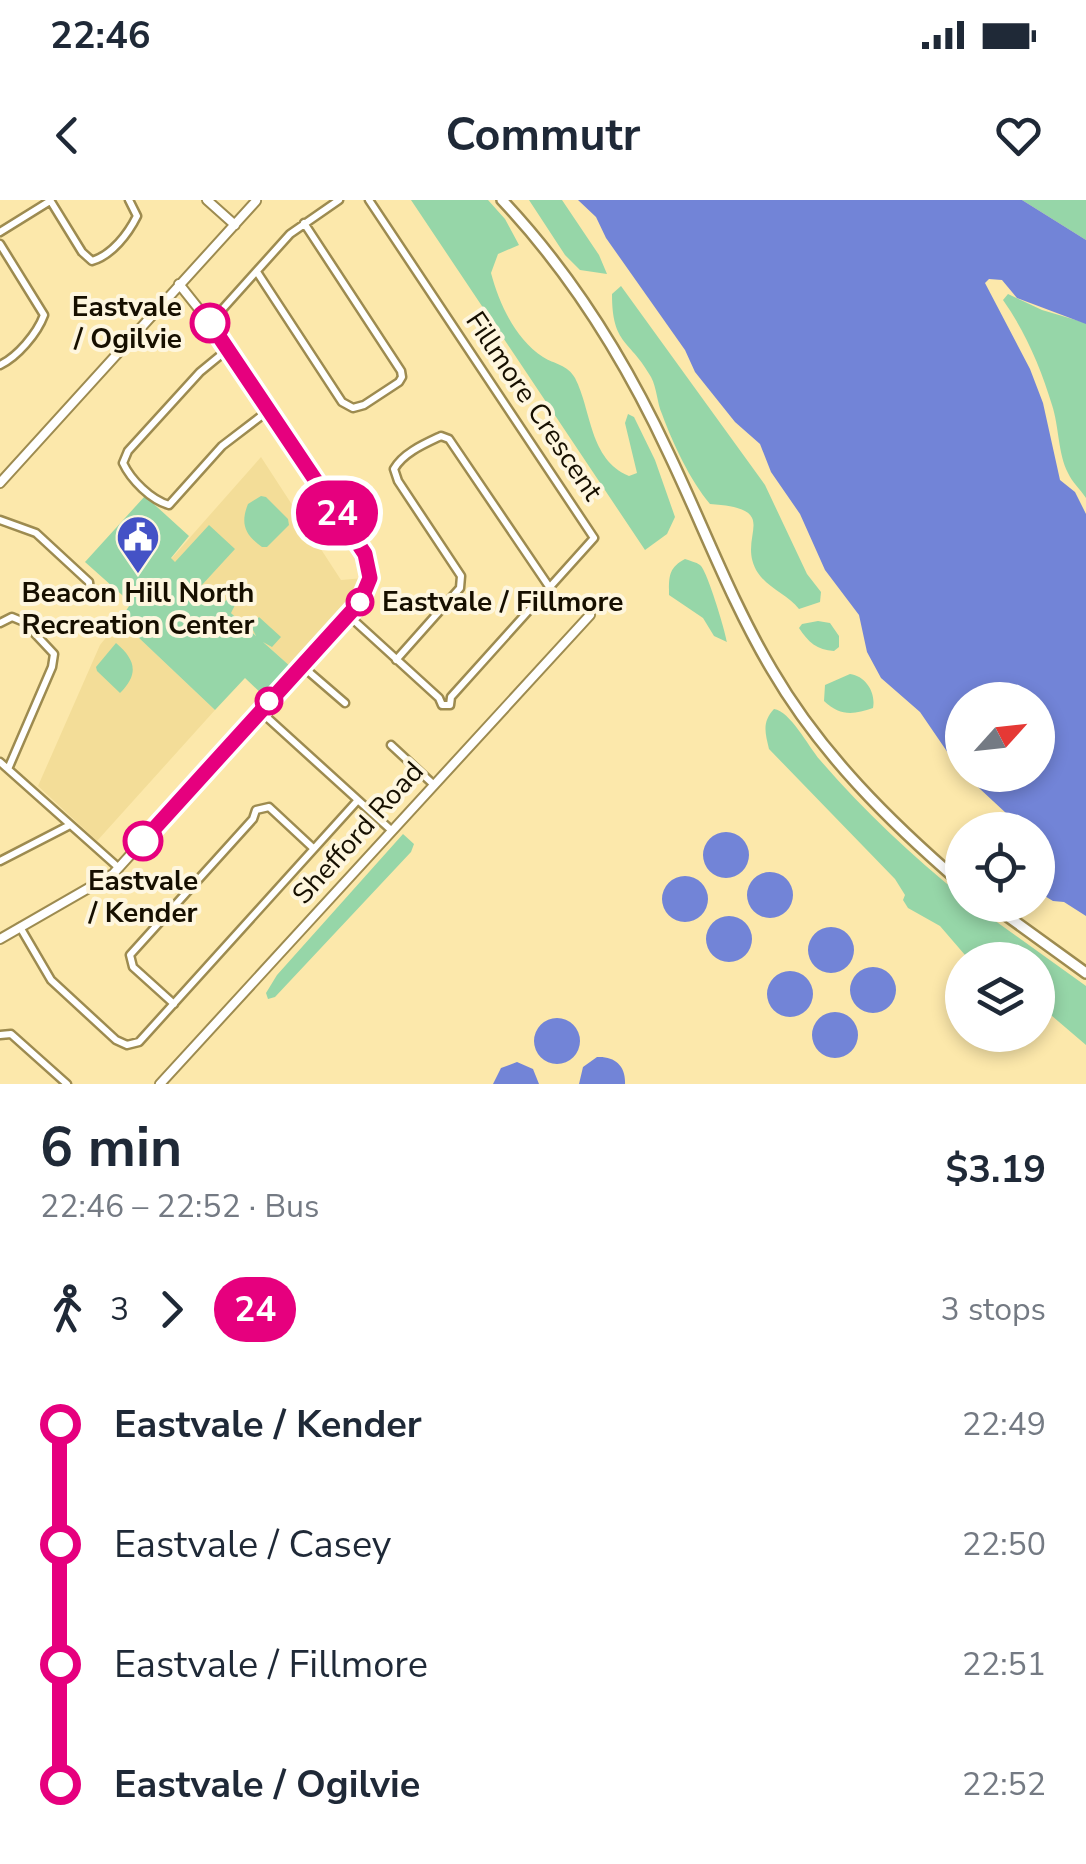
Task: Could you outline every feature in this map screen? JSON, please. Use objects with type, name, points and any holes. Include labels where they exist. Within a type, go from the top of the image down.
[{"type":"main road","points":[[502,200],[575,292],[630,380],[667,449],[744,620],[782,686],[852,779],[905,835],[945,869]]},
{"type":"main road","points":[[1016,922],[1086,973]]},
{"type":"street","points":[[0,232],[50,201],[82,252],[92,260],[104,257],[137,216],[128,200]]},
{"type":"street","points":[[207,200],[234,225]]},
{"type":"street","points":[[210,323],[290,234],[338,200]]},
{"type":"street","name":"Fillmore Crescent","points":[[348,615],[442,705],[450,705],[452,697],[594,538],[368,200]]},
{"type":"street","points":[[1,480],[256,201]]},
{"type":"street","points":[[257,272],[342,402],[353,408],[364,405],[399,382],[401,371],[304,223]]},
{"type":"street","points":[[0,244],[44,315],[12,359],[0,365]]},
{"type":"street","points":[[0,939],[106,880],[348,615],[369,584],[365,554],[210,323],[179,284]]},
{"type":"street","points":[[228,350],[200,372],[128,451],[123,463],[128,475],[159,502],[169,505],[222,446],[269,410]]},
{"type":"street","points":[[396,660],[460,588],[461,576],[394,469],[400,459],[432,440],[441,436],[449,439],[550,588]]},
{"type":"street","points":[[0,520],[36,533],[89,582],[90,592]]},
{"type":"street","name":"Shefford Road","points":[[160,1084],[590,615]]},
{"type":"street","points":[[0,624],[12,617],[24,622],[54,654],[8,769]]},
{"type":"street","points":[[302,665],[345,703]]},
{"type":"street","points":[[260,712],[391,830]]},
{"type":"street","points":[[390,746],[433,784]]},
{"type":"street","points":[[0,762],[118,868]]},
{"type":"street","points":[[20,927],[51,980],[116,1040],[127,1045],[140,1042],[358,800]]},
{"type":"street","points":[[174,1004],[133,967],[130,955],[256,810],[269,807],[314,849]]},
{"type":"street","points":[[2,857],[70,825]]},
{"type":"street","points":[[0,1035],[11,1034],[67,1084]]},
{"type":"shaded area","points":[[261,457],[341,580],[364,578],[353,599],[291,667],[171,559]]},
{"type":"shaded area","points":[[120,620],[215,710],[97,841],[38,786],[100,645]]},
{"type":"green space","points":[[411,200],[488,200],[505,219],[519,245],[498,254],[491,273],[509,320],[533,349],[572,374],[599,446],[616,468],[629,476],[637,473],[625,423],[628,414],[634,417],[655,460],[675,517],[667,534],[645,550]]},
{"type":"green space","points":[[529,200],[562,200],[599,255],[607,274],[580,270],[565,255]]},
{"type":"green space","points":[[1022,200],[1086,200],[1086,240]]},
{"type":"green space","points":[[621,286],[765,485],[807,574],[821,592],[820,602],[799,609],[767,583],[752,560],[752,518],[733,507],[710,504],[696,484],[671,437],[651,377],[615,324],[612,294]]},
{"type":"green space","points":[[1008,294],[1042,310],[1086,323],[1086,498],[1065,465],[1048,391],[1025,337],[1003,300]]},
{"type":"green space","points":[[145,496],[189,536],[171,558],[175,562],[209,525],[235,549],[201,586],[222,605],[228,598],[236,603],[231,613],[256,636],[251,626],[259,617],[281,637],[272,647],[263,642],[291,667],[265,697],[245,678],[215,710],[120,620],[131,603],[85,562]]},
{"type":"green space","points":[[261,496],[288,519],[289,525],[267,547],[252,538],[244,523],[248,504]]},
{"type":"green space","points":[[685,559],[703,569],[727,642],[714,636],[703,618],[669,595],[671,574]]},
{"type":"green space","points":[[818,621],[830,623],[839,636],[839,647],[834,651],[814,644],[799,628]]},
{"type":"green space","points":[[116,643],[133,667],[130,680],[120,693],[96,667]]},
{"type":"green space","points":[[850,674],[869,686],[873,708],[847,713],[824,701],[825,685]]},
{"type":"green space","points":[[774,709],[792,722],[820,760],[870,814],[945,881],[945,922],[997,922],[1025,942],[954,942],[940,926],[908,908],[895,879],[769,749],[768,718]]},
{"type":"green space","points":[[403,834],[414,844],[411,852],[275,997],[268,999],[266,993],[277,975]]},
{"type":"green space","points":[[1055,964],[1086,986],[1086,1045],[1055,1019]]},
{"type":"water","points":[[578,200],[1022,200],[1086,240],[1086,324],[1017,298],[1002,280],[989,279],[985,283],[1030,369],[1043,403],[1060,480],[1075,492],[1086,514],[1086,916],[1064,902],[1055,901],[1055,812],[1005,812],[983,792],[1055,792],[1055,682],[945,682],[945,749],[920,712],[881,678],[867,652],[859,615],[825,570],[800,514],[771,472],[760,444],[735,422],[695,372],[685,350],[606,238],[596,217]]},
{"type":"water","points":[[726,832],[743,838],[749,855],[743,872],[726,878],[709,872],[703,855],[709,838]]},
{"type":"water","points":[[770,872],[787,878],[793,895],[787,912],[770,918],[753,912],[747,895],[753,878]]},
{"type":"water","points":[[685,876],[702,882],[708,899],[702,916],[685,922],[668,916],[662,899],[668,882]]},
{"type":"water","points":[[729,916],[746,922],[752,939],[746,956],[729,962],[712,956],[706,939],[712,922]]},
{"type":"water","points":[[831,927],[848,933],[854,950],[848,967],[831,973],[814,967],[808,950],[814,933]]},
{"type":"water","points":[[873,967],[890,973],[896,990],[890,1007],[873,1013],[856,1007],[850,990],[856,973]]},
{"type":"water","points":[[790,971],[807,977],[813,994],[807,1011],[790,1017],[773,1011],[767,994],[773,977]]},
{"type":"water","points":[[835,1012],[852,1018],[858,1035],[852,1052],[835,1058],[818,1052],[812,1035],[818,1018]]},
{"type":"water","points":[[557,1018],[574,1024],[580,1041],[574,1058],[557,1064],[540,1058],[534,1041],[540,1024]]},
{"type":"water","points":[[597,1057],[618,1063],[625,1084],[579,1084],[583,1067]]},
{"type":"water","points":[[517,1062],[533,1069],[539,1084],[493,1084],[501,1068]]},
{"type":"bus line","name":"24","points":[[143,841],[360,602],[370,578],[365,554],[210,323]]},
{"type":"place","name":"Eastvale / Ogilvie","points":[[210,323]]},
{"type":"place","name":"Beacon Hill North Recreation Center","points":[[138,575]]},
{"type":"place","name":"Eastvale / Fillmore","points":[[360,602]]},
{"type":"place","name":"Eastvale / Kender","points":[[143,841]]}]
